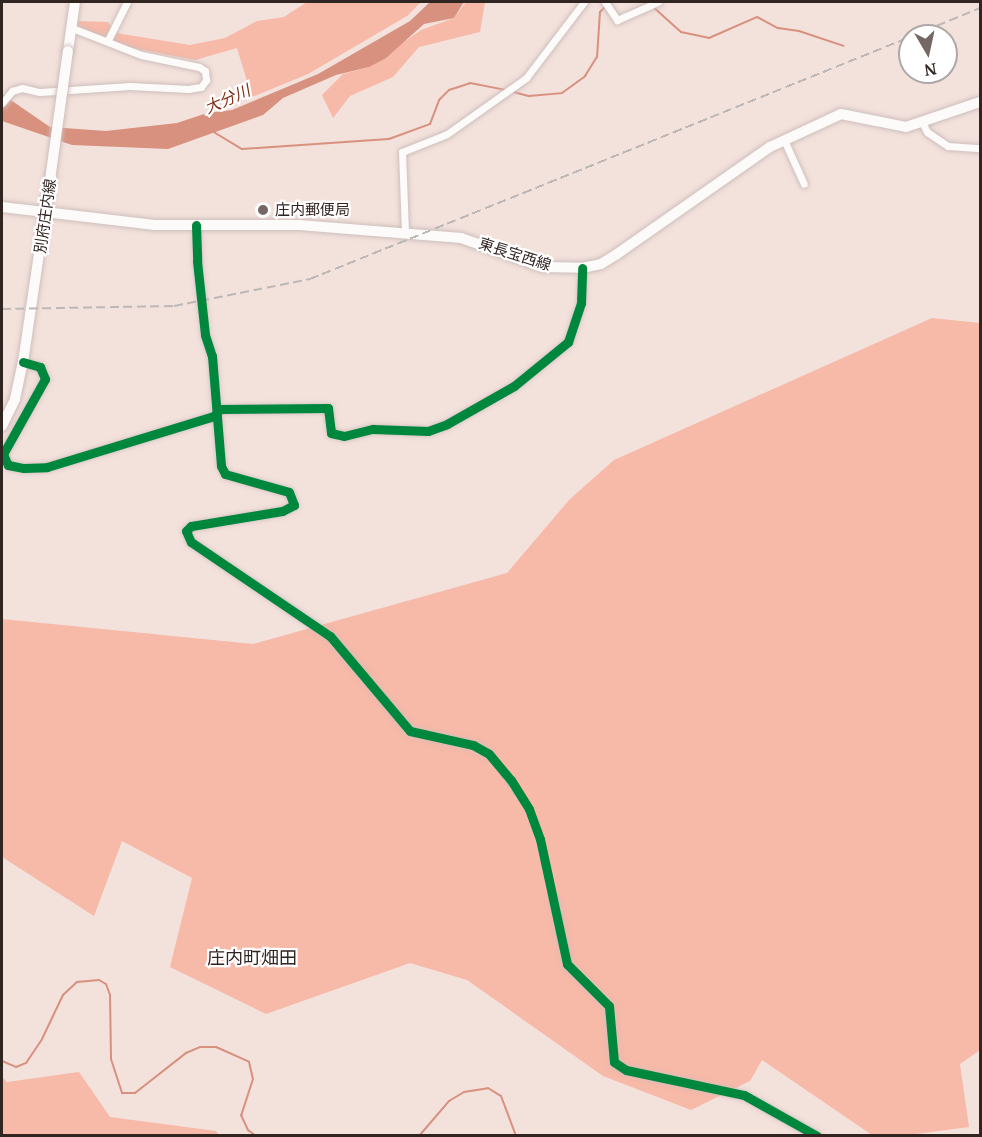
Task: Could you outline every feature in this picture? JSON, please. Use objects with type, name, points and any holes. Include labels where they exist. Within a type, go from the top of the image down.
[{"type":"main road","name":"別府庄内線","points":[[2,426],[15,399],[24,362],[75,2]]},
{"type":"main road","name":"東長宝西線","points":[[2,207],[45,213],[196,225],[299,225],[405,233],[483,243],[543,267],[582,267],[601,264],[617,254],[784,140],[849,113],[906,127],[923,124],[981,102]]},
{"type":"street","points":[[108,40],[126,2]]},
{"type":"street","points":[[405,233],[402,152],[447,134],[526,78],[585,2]]},
{"type":"street","points":[[605,2],[617,20],[658,2]]},
{"type":"street","points":[[2,103],[12,91],[130,86],[188,89],[201,87],[206,81],[206,71],[199,67],[141,55],[108,40],[72,28]]},
{"type":"street","points":[[923,124],[927,132],[948,146],[981,148]]},
{"type":"street","points":[[784,140],[804,184]]},
{"type":"street","points":[[196,225],[214,416],[225,474],[289,492],[294,505],[282,511],[192,526],[186,531],[191,542],[330,636],[410,731],[473,745],[489,754]]},
{"type":"street","points":[[24,362],[40,367],[45,386],[29,403],[5,449],[5,464],[47,467],[214,416],[220,409],[328,408],[331,433],[344,436],[373,429],[428,430],[447,424],[514,386],[568,342],[581,303],[582,267]]},
{"type":"street","points":[[555,900],[567,964],[609,1006],[614,1062],[626,1070],[744,1095],[817,1136]]},
{"type":"shaded area","points":[[307,2],[421,2],[407,16],[308,74],[230,106],[247,81],[237,48],[195,60],[111,44],[78,28],[78,21],[108,22],[116,33],[190,45],[225,38],[257,21],[284,17]]},
{"type":"shaded area","points":[[430,2],[464,2],[454,18],[424,24],[386,58],[369,67],[336,75],[283,98],[263,115],[168,149],[72,145],[2,121],[2,94],[50,127],[106,131],[177,123],[207,113],[232,110],[318,74],[410,21]]},
{"type":"shaded area","points":[[466,2],[485,2],[480,32],[419,47],[393,77],[350,96],[333,118],[322,95],[343,74],[369,67],[421,30],[454,18]]},
{"type":"shaded area","points":[[932,318],[980,323],[980,1050],[960,1064],[969,1127],[908,1135],[872,1135],[762,1060],[750,1081],[691,1110],[603,1076],[467,980],[410,963],[266,1014],[170,967],[192,878],[122,841],[94,916],[2,857],[2,619],[253,644],[507,573],[570,499],[614,460]]},
{"type":"shaded area","points":[[79,1072],[110,1117],[216,1131],[219,1135],[2,1135],[2,1077],[7,1082]]},
{"type":"waterway","points":[[652,6],[681,32],[709,38],[757,17],[778,28],[799,31],[844,46]]},
{"type":"waterway","points":[[510,91],[529,96],[562,93],[585,76],[597,57],[600,12],[605,7]]},
{"type":"waterway","points":[[212,131],[242,149],[389,139],[430,124],[439,100],[449,90],[470,83],[505,90]]},
{"type":"waterway","points":[[2,1061],[16,1067],[26,1063],[42,1039],[63,995],[77,982],[99,980],[106,984],[110,995],[111,1059],[122,1093],[135,1093],[186,1053],[200,1047],[216,1047],[249,1062],[253,1079],[241,1115],[248,1130],[256,1136]]},
{"type":"waterway","points":[[419,1136],[449,1101],[464,1092],[488,1088],[501,1096],[516,1136]]},
{"type":"tunnel","points":[[489,754],[529,809],[547,863],[554,900]]},
{"type":"railway","points":[[941,24],[980,8]]},
{"type":"railway","points":[[2,309],[174,306],[310,279],[898,42]]},
{"type":"cycle path","points":[[196,225],[197,261],[205,335],[212,356],[221,466],[225,474],[289,492],[294,505],[282,511],[191,526],[186,531],[191,542],[330,636],[410,731],[473,745],[489,754],[511,780],[529,809],[540,839],[567,964],[609,1006],[614,1062],[626,1070],[744,1095],[817,1136]]},
{"type":"cycle path","points":[[23,362],[40,367],[45,379],[3,454],[8,465],[24,468],[47,467],[214,416],[220,409],[328,408],[331,433],[344,436],[373,429],[428,431],[447,424],[514,386],[568,342],[581,303],[582,268]]},
{"type":"place","name":"庄内郵便局","points":[[263,210]]},
{"type":"district","name":"庄内町畑田","points":[[252,957]]},
{"type":"water label","name":"大分川","points":[[227,99]]}]
